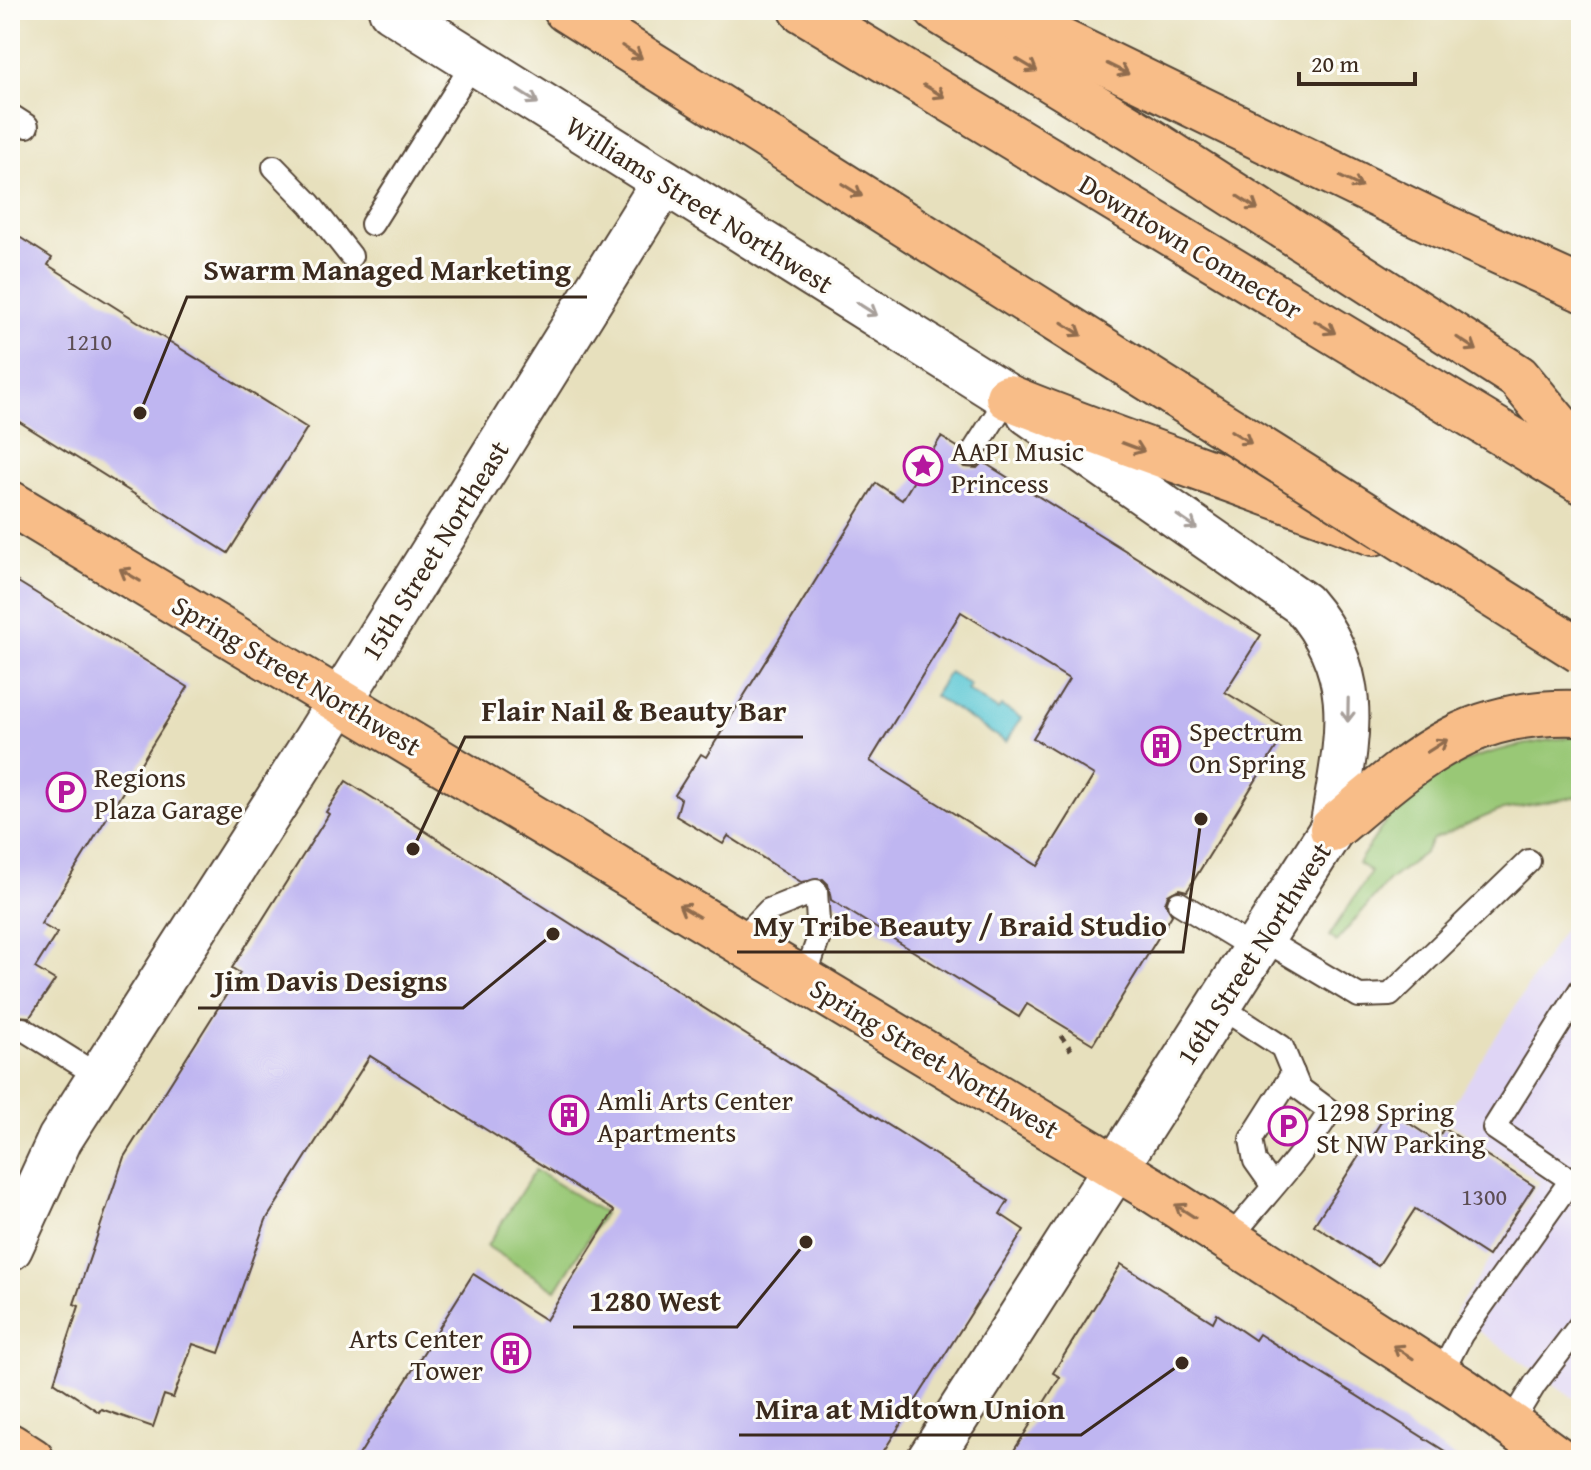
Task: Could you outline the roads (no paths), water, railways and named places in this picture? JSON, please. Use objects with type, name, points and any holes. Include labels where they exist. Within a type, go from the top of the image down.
[{"type":"main road","points":[[566,10],[1581,651]]},
{"type":"main road","name":"Downtown Connector","points":[[802,10],[1581,481]]},
{"type":"main road","points":[[937,10],[1138,133],[1518,377],[1581,453]]},
{"type":"main road","points":[[997,10],[1440,225],[1581,289]]},
{"type":"main road","points":[[1008,397],[1139,450],[1257,487],[1384,538],[1503,593],[1581,640]]},
{"type":"main road","name":"Spring Street Northwest","points":[[10,503],[1115,1167],[1440,1376],[1559,1460]]},
{"type":"main road","points":[[1332,829],[1410,764],[1445,740],[1488,723],[1541,712],[1581,713]]},
{"type":"main road","points":[[10,1446],[32,1460]]},
{"type":"street","name":"Williams Street Northwest","points":[[391,10],[1008,397]]},
{"type":"street","name":"15th Street Northeast","points":[[10,1248],[60,1139],[340,701],[664,182]]},
{"type":"street","name":"16th Street Northwest","points":[[929,1460],[1332,829],[1347,738],[1348,694],[1333,645],[1320,624],[1281,587],[1008,397]]},
{"type":"lane","points":[[372,224],[474,62]]},
{"type":"lane","points":[[274,167],[310,204],[351,256]]},
{"type":"lane","points":[[971,455],[1008,397]]},
{"type":"lane","points":[[1179,903],[1359,996],[1390,995],[1529,861]]},
{"type":"lane","points":[[739,941],[769,910],[816,891],[819,937],[804,980]]},
{"type":"lane","points":[[1440,1376],[1461,1335],[1576,1184],[1494,1128],[1581,989]]},
{"type":"lane","points":[[1219,1006],[1282,1047],[1299,1088],[1330,1111],[1311,1144],[1272,1185],[1229,1240]]},
{"type":"lane","points":[[23,1029],[100,1077]]},
{"type":"lane","points":[[1272,1185],[1255,1161],[1251,1139],[1293,1073]]},
{"type":"lane","points":[[1510,1425],[1535,1384],[1581,1324]]},
{"type":"water","points":[[949,672],[970,685],[967,690],[998,710],[1001,706],[1021,718],[1006,742],[934,696]]},
{"type":"place","name":"Swarm Managed Marketing","points":[[140,413]]},
{"type":"place","name":"AAPI Music Princess","points":[[923,466]]},
{"type":"place","name":"Spectrum On Spring","points":[[1161,746]]},
{"type":"place","name":"Regions Plaza Garage","points":[[66,792]]},
{"type":"place","name":"My Tribe Beauty / Braid Studio","points":[[1201,819]]},
{"type":"place","name":"Flair Nail & Beauty Bar","points":[[413,849]]},
{"type":"place","name":"Jim Davis Designs","points":[[553,934]]},
{"type":"place","name":"Amli Arts Center Apartments","points":[[569,1115]]},
{"type":"place","name":"1298 Spring St NW Parking","points":[[1288,1126]]},
{"type":"place","name":"1280 West","points":[[806,1242]]},
{"type":"place","name":"Arts Center Tower","points":[[511,1353]]},
{"type":"place","name":"Mira at Midtown Union","points":[[1182,1363]]}]
